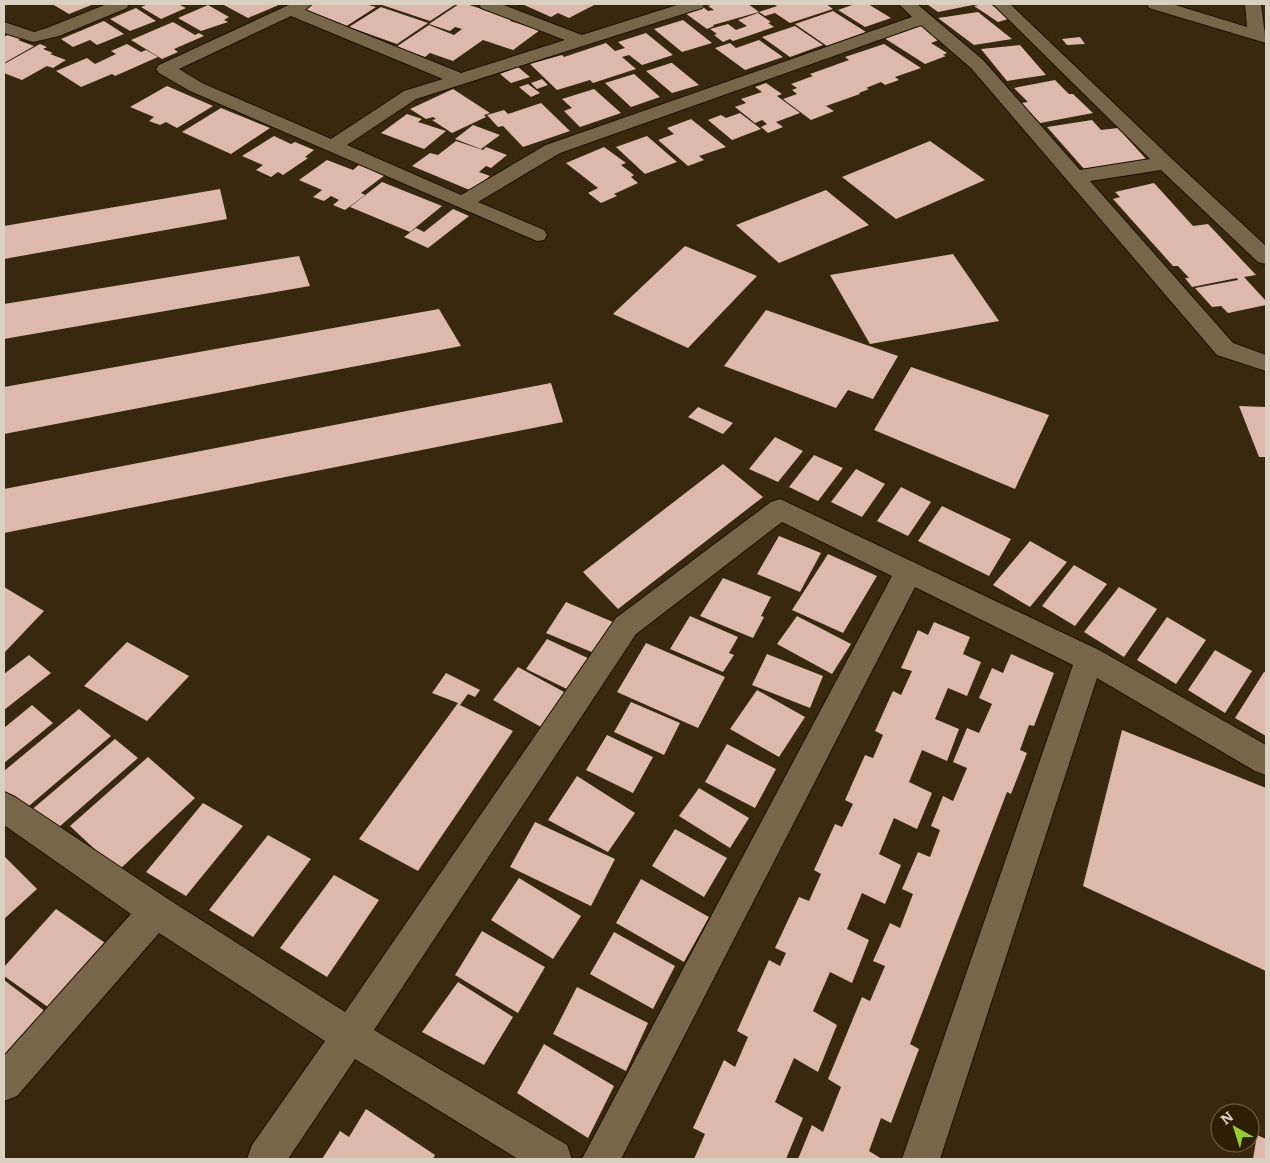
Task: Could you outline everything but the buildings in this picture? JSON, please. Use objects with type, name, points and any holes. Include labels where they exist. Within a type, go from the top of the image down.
[{"type":"street","points":[[4,27],[33,37],[53,32],[121,4]]},
{"type":"street","points":[[492,4],[582,41]]},
{"type":"street","points":[[332,147],[410,96],[696,4]]},
{"type":"street","points":[[907,4],[977,64],[1226,349],[1266,362]]},
{"type":"street","points":[[1001,4],[1165,163],[1266,257]]},
{"type":"street","points":[[1155,4],[1261,37]]},
{"type":"street","points":[[1253,4],[1261,37]]},
{"type":"street","points":[[460,80],[298,7],[166,69],[196,87],[538,235]]},
{"type":"street","points":[[463,202],[553,149],[924,18]]},
{"type":"street","points":[[1075,177],[1165,163]]},
{"type":"street","points":[[266,1159],[626,626],[780,510],[910,571],[1089,659],[1266,761]]},
{"type":"street","points":[[601,1159],[910,571]]},
{"type":"street","points":[[921,1159],[1089,659]]},
{"type":"street","points":[[4,806],[156,911],[350,1036],[553,1159]]},
{"type":"street","points":[[4,1082],[156,911]]}]
